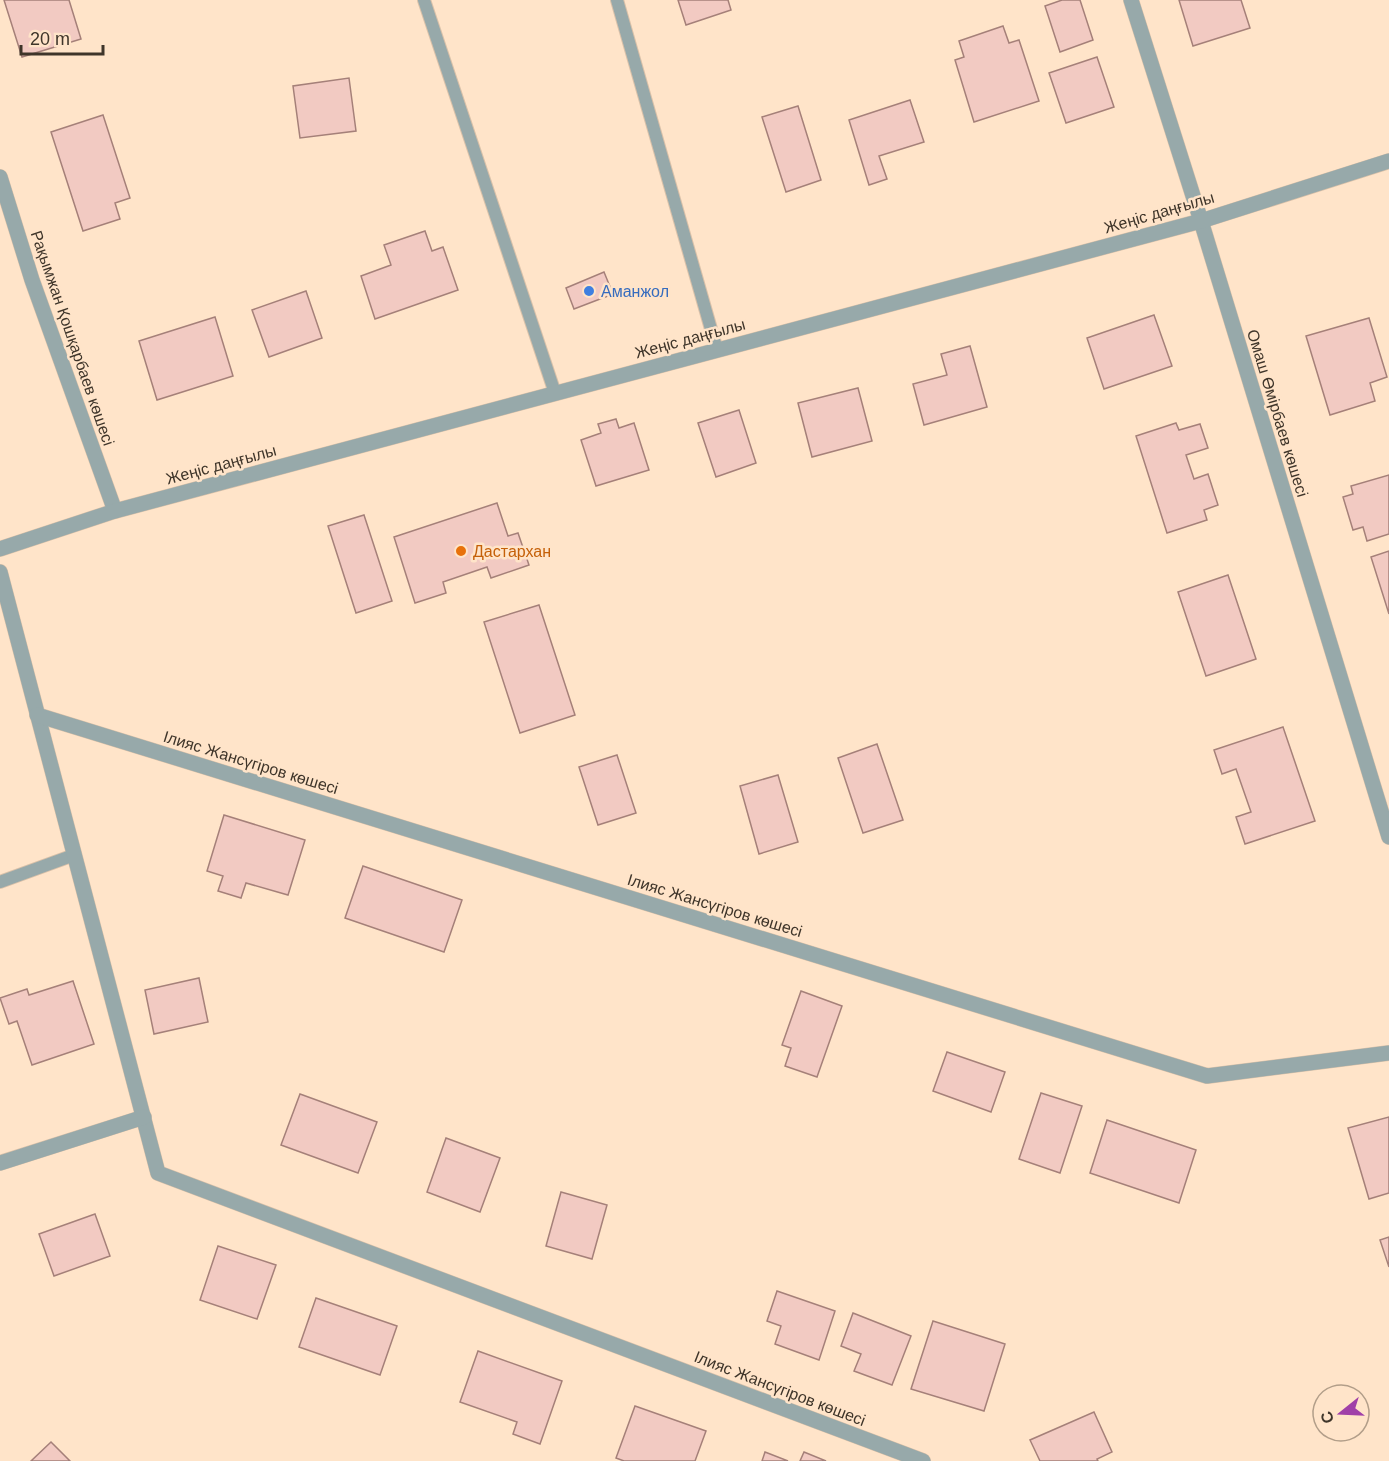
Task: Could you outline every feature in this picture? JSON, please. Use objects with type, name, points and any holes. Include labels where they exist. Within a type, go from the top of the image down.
[{"type":"street","name":"Омаш Өмірбаев көшесі","points":[[1131,0],[1389,837]]},
{"type":"street","name":"Жеңіс даңғылы","points":[[0,549],[115,511],[1200,221],[1389,161]]},
{"type":"street","name":"Рақымжан Қошқарбаев көшесі","points":[[0,177],[32,280],[115,511]]},
{"type":"street","name":"Ілияс Жансүгіров көшесі","points":[[0,572],[158,1173],[923,1461]]},
{"type":"street","name":"Ілияс Жансүгіров көшесі","points":[[38,715],[1207,1076],[1389,1053]]},
{"type":"street","points":[[0,1163],[144,1117]]},
{"type":"lane","points":[[424,0],[555,393]]},
{"type":"lane","points":[[617,0],[717,350]]},
{"type":"lane","points":[[0,882],[74,855]]},
{"type":"building","points":[[4,0],[69,0],[81,39],[22,57]]},
{"type":"building","points":[[678,0],[728,0],[731,10],[686,25]]},
{"type":"building","points":[[1062,0],[1080,0],[1093,40],[1060,52],[1045,6]]},
{"type":"building","points":[[1179,0],[1241,0],[1250,28],[1193,46]]},
{"type":"building","points":[[1003,26],[1009,43],[1019,40],[1039,101],[974,122],[955,60],[964,57],[959,41]]},
{"type":"building","points":[[1097,57],[1114,107],[1066,123],[1049,73]]},
{"type":"building","points":[[349,78],[356,131],[300,138],[293,86]]},
{"type":"building","points":[[910,100],[924,142],[879,156],[887,179],[869,185],[849,120]]},
{"type":"building","points":[[798,106],[821,180],[786,192],[762,117]]},
{"type":"building","points":[[103,115],[130,198],[115,203],[120,219],[83,231],[51,132]]},
{"type":"building","points":[[425,231],[432,251],[443,247],[458,290],[375,319],[361,276],[391,265],[384,245]]},
{"type":"building","name":"Аманжол","points":[[604,272],[613,294],[574,309],[566,288]]},
{"type":"building","points":[[306,291],[322,338],[269,357],[252,310]]},
{"type":"building","points":[[1154,315],[1172,366],[1104,389],[1087,338]]},
{"type":"building","points":[[215,317],[233,376],[157,400],[139,341]]},
{"type":"building","points":[[1369,318],[1387,377],[1370,383],[1375,401],[1330,415],[1306,336]]},
{"type":"building","points":[[970,346],[987,407],[924,425],[913,384],[947,375],[941,354]]},
{"type":"building","points":[[858,388],[872,441],[812,457],[798,403]]},
{"type":"building","points":[[739,410],[756,463],[716,477],[698,423]]},
{"type":"building","points":[[616,419],[619,428],[634,423],[649,470],[596,486],[581,440],[601,433],[598,424]]},
{"type":"building","points":[[1176,423],[1179,430],[1200,424],[1208,448],[1186,455],[1194,479],[1208,474],[1218,505],[1204,510],[1207,520],[1167,533],[1136,436]]},
{"type":"building","points":[[1389,475],[1389,534],[1367,541],[1363,527],[1353,530],[1343,497],[1353,494],[1351,486]]},
{"type":"building","name":"Дастархан","points":[[497,503],[508,536],[518,533],[529,565],[491,578],[487,567],[443,582],[446,593],[415,603],[394,537]]},
{"type":"building","points":[[364,515],[392,601],[356,613],[328,526]]},
{"type":"building","points":[[1389,551],[1389,614],[1371,557]]},
{"type":"building","points":[[1228,575],[1256,659],[1206,676],[1178,592]]},
{"type":"building","points":[[539,605],[575,715],[520,733],[484,622]]},
{"type":"building","points":[[1283,727],[1315,821],[1245,844],[1236,817],[1251,812],[1236,769],[1222,774],[1214,750]]},
{"type":"building","points":[[877,744],[903,820],[863,833],[838,758]]},
{"type":"building","points":[[617,755],[636,813],[598,825],[579,767]]},
{"type":"building","points":[[778,775],[798,842],[759,854],[740,786]]},
{"type":"building","points":[[224,815],[305,840],[288,895],[246,883],[241,898],[218,891],[223,876],[207,871]]},
{"type":"building","points":[[363,866],[462,900],[444,952],[345,918]]},
{"type":"building","points":[[199,978],[208,1022],[154,1034],[145,990]]},
{"type":"building","points":[[73,981],[94,1044],[32,1065],[17,1021],[9,1024],[0,998],[27,989],[29,995]]},
{"type":"building","points":[[801,991],[842,1006],[817,1077],[785,1066],[791,1048],[782,1045]]},
{"type":"building","points":[[947,1052],[1005,1072],[991,1112],[933,1091]]},
{"type":"building","points":[[1041,1093],[1082,1106],[1060,1173],[1019,1159]]},
{"type":"building","points":[[300,1094],[377,1122],[358,1173],[281,1145]]},
{"type":"building","points":[[1389,1117],[1389,1193],[1369,1199],[1348,1128]]},
{"type":"building","points":[[1107,1120],[1196,1150],[1179,1203],[1090,1173]]},
{"type":"building","points":[[446,1138],[500,1158],[480,1212],[427,1192]]},
{"type":"building","points":[[561,1192],[607,1205],[592,1259],[546,1246]]},
{"type":"building","points":[[95,1214],[110,1256],[54,1276],[39,1234]]},
{"type":"building","points":[[1389,1237],[1389,1267],[1380,1240]]},
{"type":"building","points":[[218,1246],[276,1265],[257,1319],[200,1300]]},
{"type":"building","points":[[777,1291],[835,1311],[819,1360],[775,1344],[781,1326],[767,1321]]},
{"type":"building","points":[[316,1298],[397,1326],[380,1375],[299,1347]]},
{"type":"building","points":[[853,1313],[911,1336],[892,1385],[854,1371],[861,1354],[841,1346]]},
{"type":"building","points":[[933,1321],[1005,1344],[984,1411],[911,1389]]},
{"type":"building","points":[[478,1351],[562,1381],[540,1444],[513,1434],[517,1422],[460,1402]]},
{"type":"building","points":[[635,1406],[706,1431],[695,1461],[624,1461],[616,1458]]},
{"type":"building","points":[[1094,1412],[1112,1452],[1097,1459],[1098,1461],[1040,1461],[1030,1440]]},
{"type":"building","points":[[51,1442],[70,1461],[31,1461]]},
{"type":"building","points":[[765,1452],[788,1461],[762,1461]]},
{"type":"building","points":[[804,1452],[826,1461],[800,1461]]},
{"type":"place","name":"Аманжол","points":[[589,291]]},
{"type":"place","name":"Дастархан","points":[[461,551]]}]
